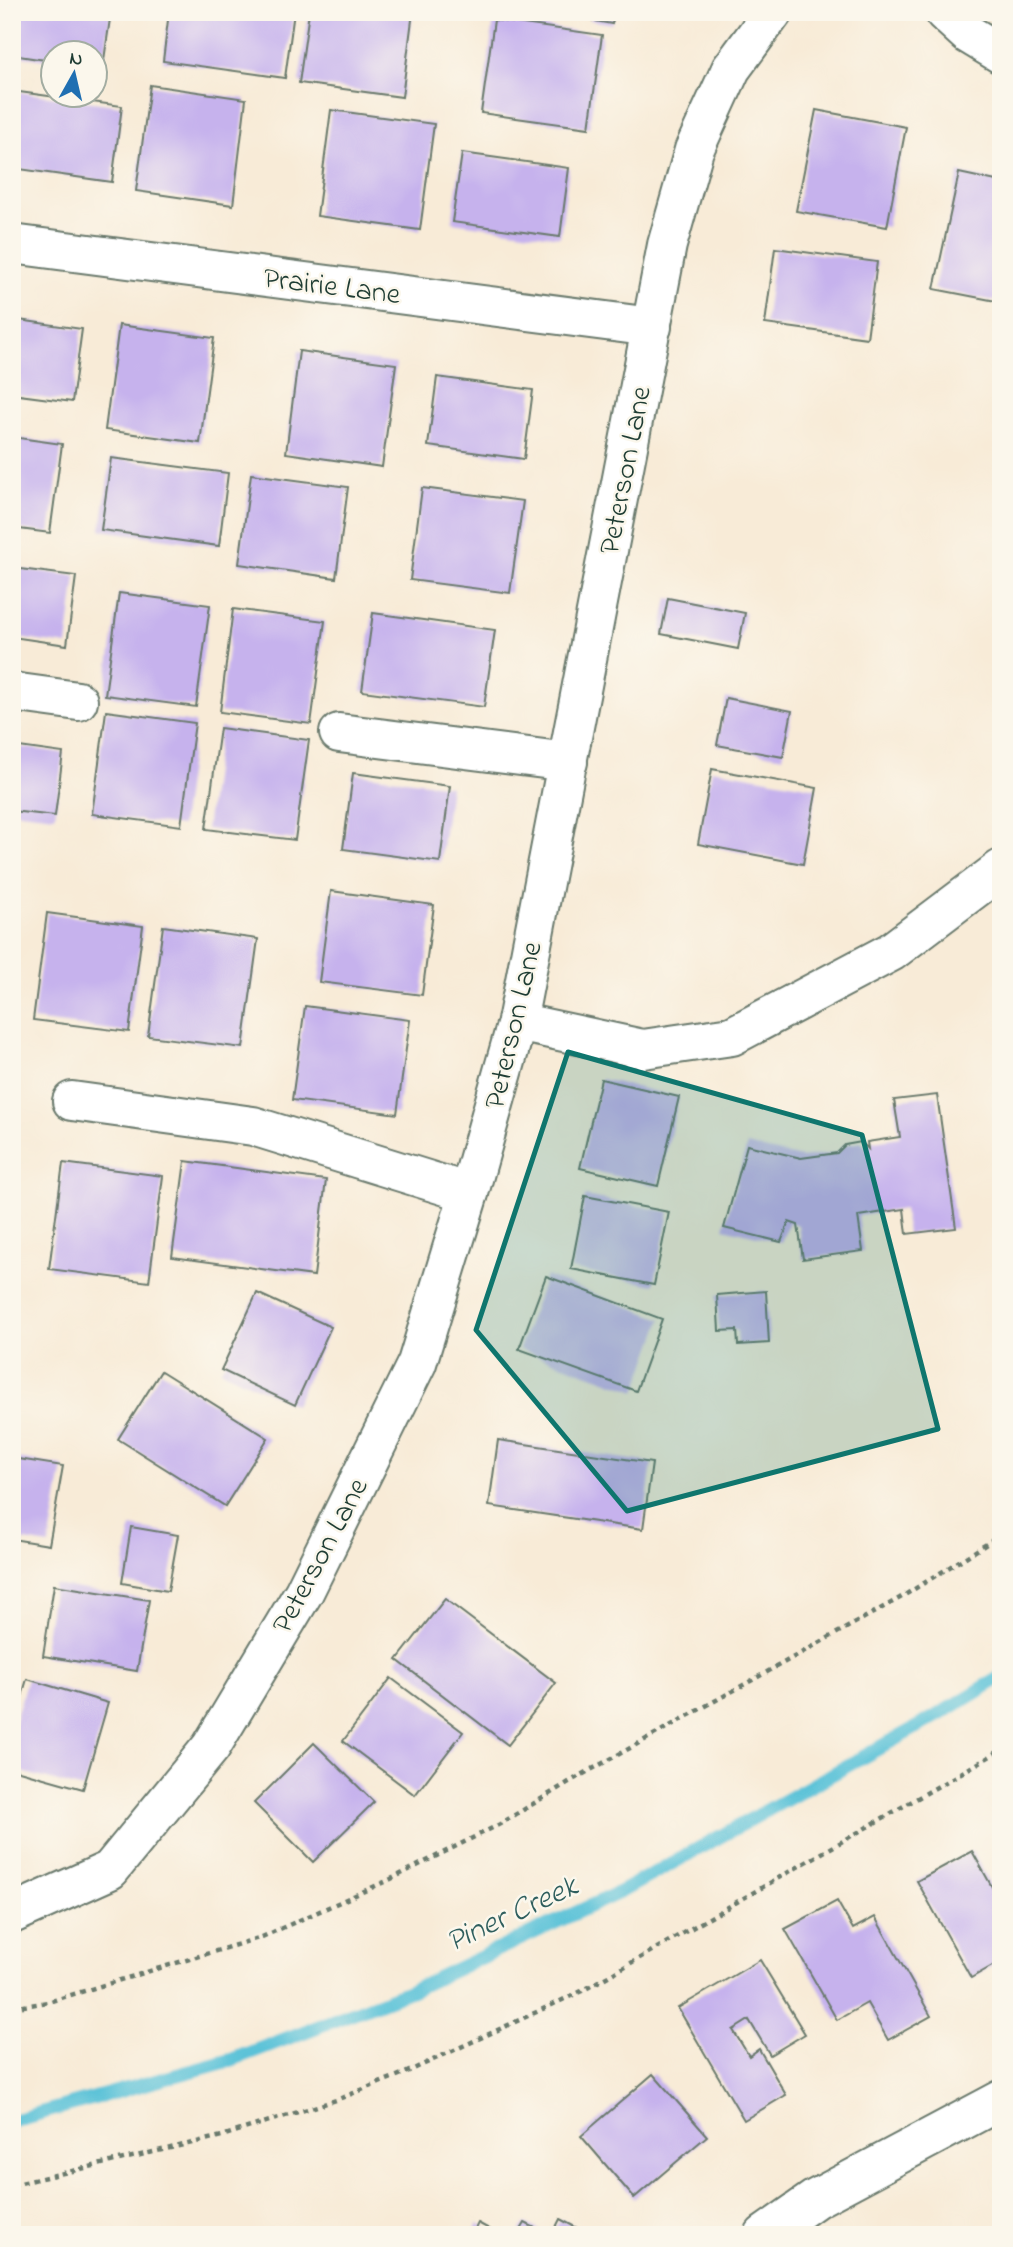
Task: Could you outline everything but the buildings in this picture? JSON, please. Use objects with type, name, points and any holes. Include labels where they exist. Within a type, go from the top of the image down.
[{"type":"street","name":"Peterson Lane","points":[[12,1914],[110,1870],[211,1747],[304,1592],[417,1363],[517,1022],[667,246],[694,150],[731,69],[773,12]]},
{"type":"street","points":[[944,12],[968,34],[1001,54]]},
{"type":"street","name":"Prairie Lane","points":[[12,244],[652,327]]},
{"type":"street","points":[[12,692],[78,701]]},
{"type":"street","points":[[339,733],[568,762]]},
{"type":"street","points":[[517,1022],[643,1049],[732,1036],[891,952],[1001,869]]},
{"type":"street","points":[[72,1101],[253,1126],[469,1193]]},
{"type":"street","points":[[764,2235],[815,2199],[1001,2100]]},
{"type":"path","points":[[12,2008],[48,2002],[262,1937],[390,1879],[500,1824],[580,1775],[900,1598],[1001,1535]]},
{"type":"path","points":[[12,2185],[222,2136],[336,2100],[407,2072],[584,1990],[1001,1750]]},
{"type":"highlighted area","points":[[568,1052],[862,1135],[938,1429],[627,1511],[476,1330]]},
{"type":"waterway","name":"Piner Creek","points":[[12,2121],[231,2060],[412,1990],[622,1891],[935,1717],[1001,1677]]}]
